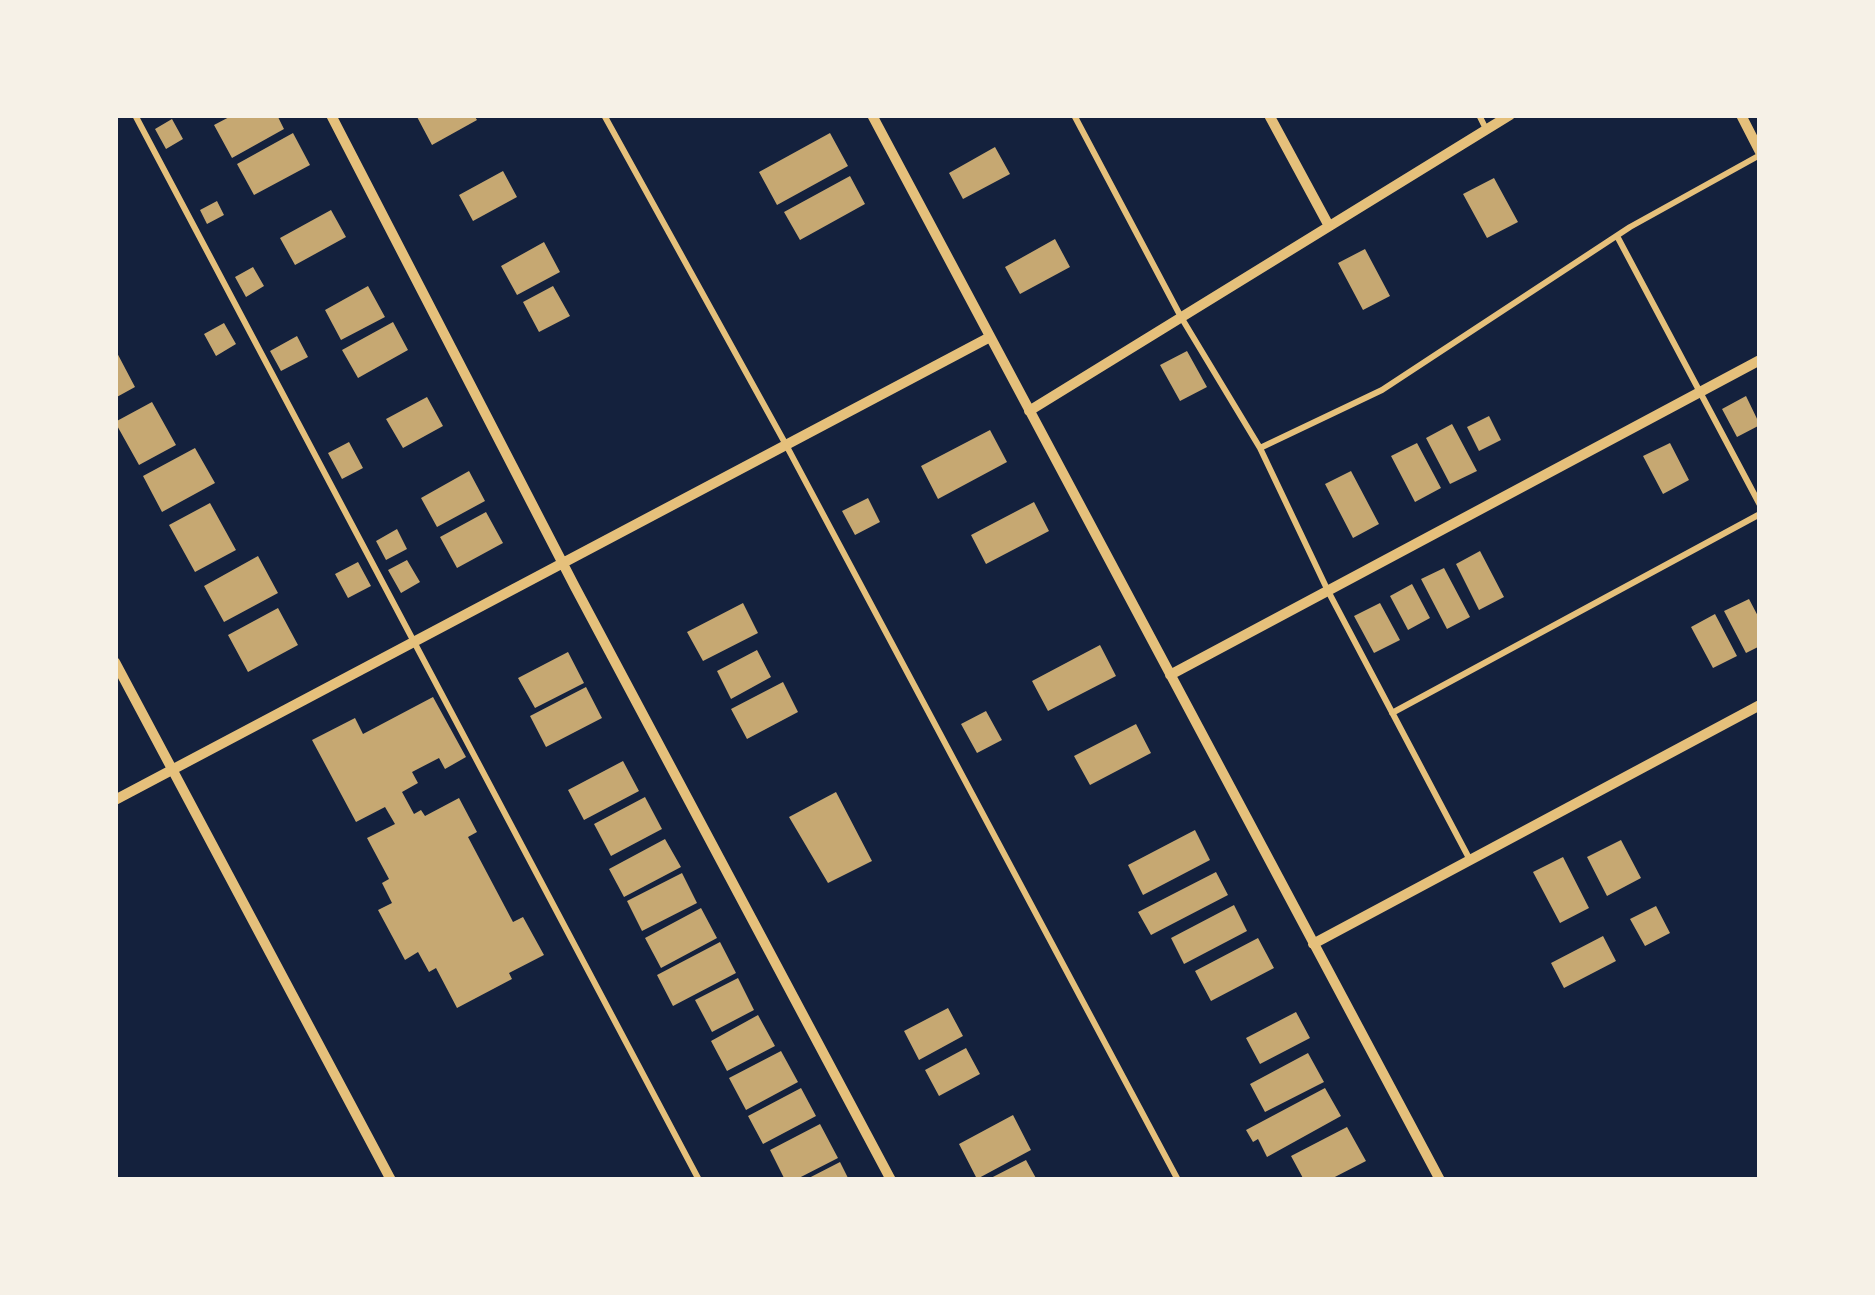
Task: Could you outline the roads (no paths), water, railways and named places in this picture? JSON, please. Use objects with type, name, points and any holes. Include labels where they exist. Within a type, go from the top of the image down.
[{"type":"street","points":[[331,115],[561,561],[891,1180]]},
{"type":"street","points":[[872,115],[1440,1180]]},
{"type":"street","points":[[1270,115],[1329,226]]},
{"type":"street","points":[[1029,411],[1510,115]]},
{"type":"street","points":[[1741,115],[1760,154]]},
{"type":"street","points":[[115,800],[561,561],[990,338]]},
{"type":"street","points":[[1170,675],[1760,360]]},
{"type":"street","points":[[115,662],[391,1180]]},
{"type":"street","points":[[1314,944],[1760,704]]},
{"type":"lane","points":[[135,115],[699,1180]]},
{"type":"lane","points":[[604,115],[785,443],[1178,1180]]},
{"type":"lane","points":[[1074,115],[1181,317],[1260,448],[1328,591],[1470,860]]},
{"type":"lane","points":[[1479,115],[1486,129]]},
{"type":"lane","points":[[1260,448],[1382,390],[1617,236],[1760,154]]},
{"type":"lane","points":[[1617,236],[1760,505]]},
{"type":"lane","points":[[1392,713],[1760,514]]}]
